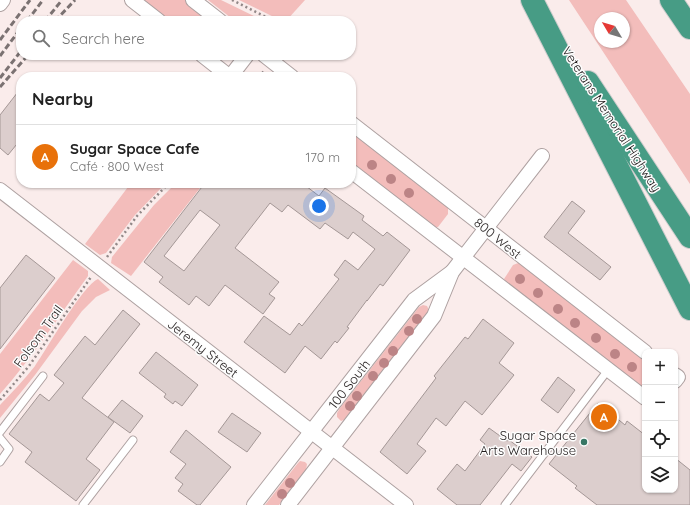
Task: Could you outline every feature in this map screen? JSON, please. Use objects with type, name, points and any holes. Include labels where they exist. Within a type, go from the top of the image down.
[{"type":"highway","name":"Veterans Memorial Highway","points":[[534,0],[690,237]]},
{"type":"highway","points":[[534,0],[690,309]]},
{"type":"highway","points":[[672,0],[690,28]]},
{"type":"street","points":[[0,4],[4,0]]},
{"type":"street","points":[[132,0],[153,16]]},
{"type":"street","points":[[193,0],[214,16]]},
{"type":"street","points":[[208,60],[224,72]]},
{"type":"street","points":[[234,72],[243,60]]},
{"type":"street","points":[[270,60],[286,72]]},
{"type":"street","name":"800 West","points":[[356,127],[642,350]]},
{"type":"street","name":"100 South","points":[[254,505],[414,300],[452,272],[542,156]]},
{"type":"street","points":[[356,175],[642,396]]},
{"type":"street","name":"Jeremy Street","points":[[0,190],[406,505]]},
{"type":"street","name":"100 South","points":[[288,505],[434,316],[452,272]]},
{"type":"lane","points":[[505,505],[608,370]]},
{"type":"lane","points":[[0,432],[43,376]]},
{"type":"lane","points":[[0,438],[9,449],[0,462]]},
{"type":"lane","points":[[83,505],[133,440]]},
{"type":"path","points":[[232,0],[264,16]]},
{"type":"path","points":[[106,259],[137,216],[164,188]]},
{"type":"path","name":"Folsom Trail","points":[[0,400],[29,366],[89,281]]},
{"type":"shaded area","points":[[141,0],[185,0],[205,16],[162,16]]},
{"type":"shaded area","points":[[208,0],[221,0],[254,16],[229,16]]},
{"type":"shaded area","points":[[239,0],[305,0],[291,16],[272,16]]},
{"type":"shaded area","points":[[569,0],[626,0],[690,94],[690,184],[601,48],[630,48],[630,12],[594,12],[594,38]]},
{"type":"shaded area","points":[[356,136],[448,207],[448,214],[438,227],[431,227],[356,169]]},
{"type":"shaded area","points":[[127,188],[161,188],[135,215],[106,253],[100,255],[85,244]]},
{"type":"shaded area","points":[[171,188],[200,188],[131,276],[111,263],[112,257],[154,205]]},
{"type":"shaded area","points":[[73,260],[88,271],[88,276],[35,351],[0,394],[0,354]]},
{"type":"shaded area","points":[[521,262],[642,357],[642,391],[508,285],[504,279],[513,265]]},
{"type":"shaded area","points":[[98,279],[110,290],[96,297],[82,311],[35,375],[0,418],[0,405],[35,366],[65,318],[91,284]]},
{"type":"shaded area","points":[[423,305],[427,306],[429,313],[346,419],[341,421],[337,417],[337,413],[340,408],[419,307]]},
{"type":"shaded area","points":[[300,461],[307,464],[306,470],[279,505],[265,505],[298,463]]},
{"type":"building","points":[[16,94],[16,145],[8,155],[0,148],[0,115]]},
{"type":"building","points":[[201,188],[309,188],[319,196],[325,188],[364,216],[362,220],[383,236],[387,232],[410,250],[383,286],[380,284],[367,300],[347,327],[349,328],[337,343],[335,341],[321,359],[305,346],[285,373],[244,342],[264,316],[290,335],[299,323],[302,326],[339,279],[334,275],[345,260],[358,270],[375,249],[353,232],[348,239],[325,223],[320,229],[288,205],[282,212],[270,203],[235,248],[279,282],[269,294],[275,298],[263,314],[225,285],[209,306],[196,296],[189,305],[159,282],[163,277],[144,262]],"holes":[[[200,210],[220,225],[184,271],[164,256]]]},
{"type":"building","points":[[572,201],[585,211],[568,233],[611,267],[600,280],[544,237]]},
{"type":"building","points":[[26,255],[55,278],[0,349],[0,288]]},
{"type":"building","points":[[123,310],[140,324],[82,398],[114,422],[86,459],[100,470],[76,501],[25,462],[32,452],[9,434],[40,394],[49,401],[64,383],[54,375],[85,336],[95,345]]},
{"type":"building","points":[[483,319],[514,343],[499,363],[514,375],[482,415],[465,401],[446,426],[436,418],[417,444],[426,451],[407,474],[380,452],[436,378],[434,376],[465,337],[468,339]]},
{"type":"building","points":[[156,352],[198,385],[182,406],[175,401],[173,404],[164,397],[166,394],[139,373]]},
{"type":"building","points":[[558,377],[575,390],[558,413],[541,400]]},
{"type":"building","points":[[122,400],[143,416],[130,433],[108,417]]},
{"type":"building","points":[[598,403],[625,425],[627,421],[642,433],[642,493],[678,493],[678,460],[690,470],[690,505],[597,505],[575,488],[577,486],[549,464]]},
{"type":"building","points":[[232,413],[261,433],[247,452],[218,432]]},
{"type":"building","points":[[489,428],[507,441],[509,440],[532,457],[521,471],[512,464],[480,505],[457,505],[437,489],[457,464],[465,471],[485,444],[480,440]]},
{"type":"building","points":[[186,430],[231,467],[200,505],[197,505],[178,491],[183,484],[175,478],[186,464],[170,452]]},
{"type":"railway","points":[[18,16],[30,0]]},
{"type":"railway","points":[[31,16],[43,0]]},
{"type":"railway","points":[[49,16],[62,0]]},
{"type":"railway","points":[[60,16],[75,0]]},
{"type":"railway","points":[[0,40],[16,19]]},
{"type":"railway","points":[[0,56],[16,35]]},
{"type":"railway","points":[[0,78],[16,57]]},
{"type":"railway","points":[[0,87],[24,60]]},
{"type":"place","name":"Sugar Space Cafe","points":[[604,417]]},
{"type":"place","name":"Sugar Space Arts Warehouse","points":[[584,442]]}]
